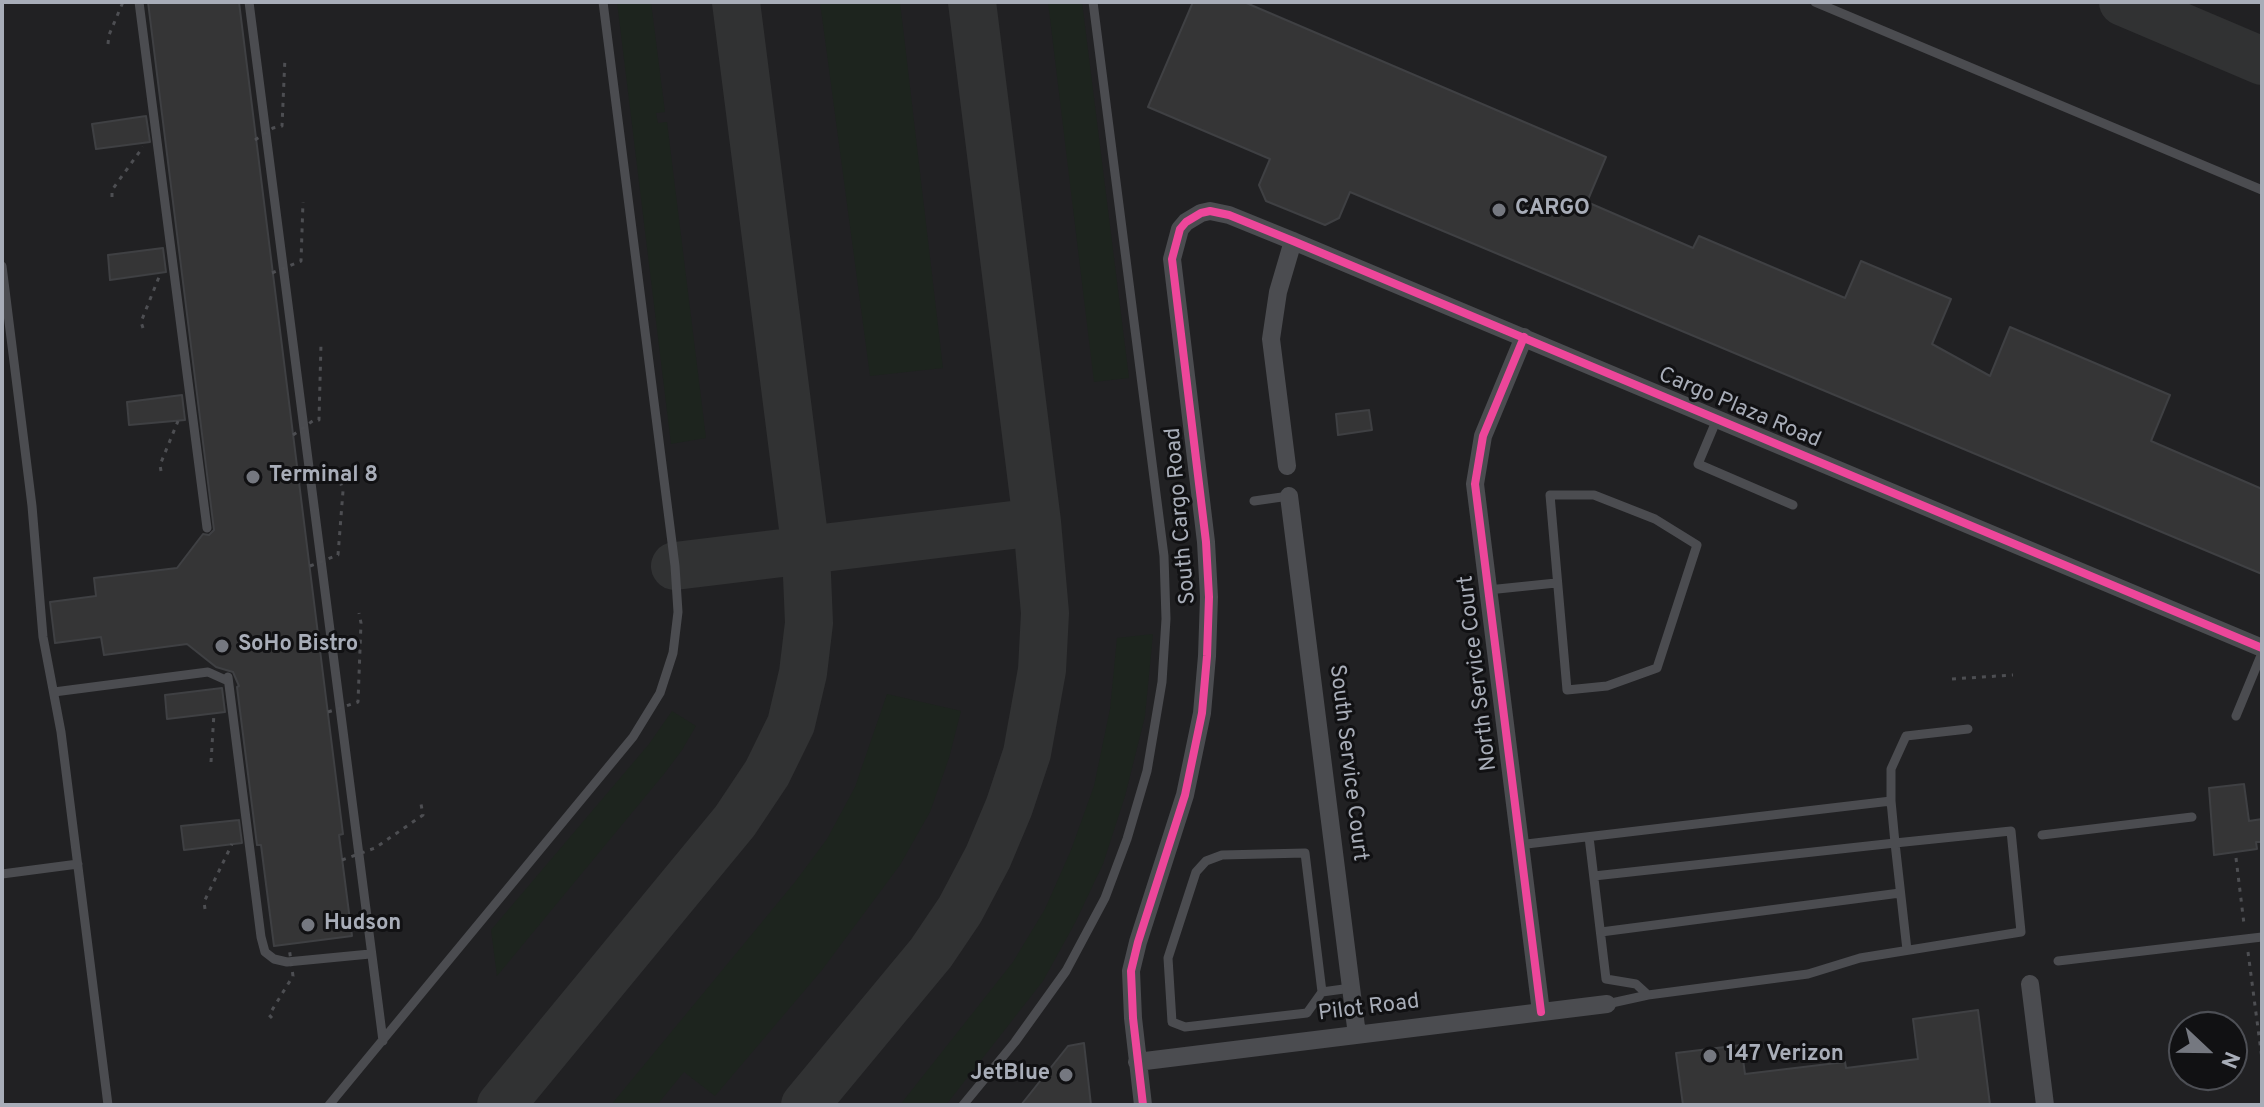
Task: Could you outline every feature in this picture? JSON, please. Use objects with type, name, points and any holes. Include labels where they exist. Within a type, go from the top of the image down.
[{"type":"street","name":"Cargo Plaza Road","points":[[1201,213],[1210,211],[1229,215],[1293,241],[2262,650]]},
{"type":"street","name":"South Cargo Road","points":[[1143,1105],[1131,971],[1188,782],[1202,713],[1207,656],[1209,597],[1206,542],[1172,259],[1180,229],[1201,213]]},
{"type":"street","points":[[1287,466],[1271,339],[1278,292],[1293,241]]},
{"type":"street","name":"North Service Court","points":[[1524,337],[1483,436],[1476,472],[1476,497],[1541,1012]]},
{"type":"street","name":"South Service Court","points":[[1289,496],[1357,1035]]},
{"type":"street","points":[[2030,984],[2045,1105]]},
{"type":"street","name":"Pilot Road","points":[[1137,1062],[1607,1004]]},
{"type":"lane","points":[[139,2],[207,528]]},
{"type":"lane","points":[[249,2],[383,1041]]},
{"type":"lane","points":[[329,1105],[633,737],[660,693],[673,653],[678,612],[675,566],[603,2]]},
{"type":"lane","points":[[963,1105],[1015,1042],[1066,971],[1105,898],[1147,771],[1162,682],[1166,619],[1164,556],[1093,2]]},
{"type":"lane","points":[[1815,2],[2262,190]]},
{"type":"lane","points":[[2,266],[32,506],[43,637],[54,692],[78,864],[108,1105]]},
{"type":"lane","points":[[1717,419],[1698,464],[1793,505]]},
{"type":"lane","points":[[1550,495],[1594,495],[1655,519],[1697,545],[1657,668],[1607,686],[1567,690],[1556,583],[1550,495]]},
{"type":"lane","points":[[1254,501],[1289,496]]},
{"type":"lane","points":[[1487,590],[1556,583]]},
{"type":"lane","points":[[2236,716],[2262,650]]},
{"type":"lane","points":[[54,692],[208,672],[228,679],[265,952],[274,959],[287,962],[370,954]]},
{"type":"lane","points":[[1907,950],[1891,801],[1891,769],[1906,736],[1968,729]]},
{"type":"lane","points":[[1518,845],[1891,801]]},
{"type":"lane","points":[[2042,835],[2192,817]]},
{"type":"lane","points":[[1594,876],[2011,831],[2021,932],[1860,958],[1808,974],[1648,995],[1607,1004]]},
{"type":"lane","points":[[1589,837],[1606,979],[1636,984],[1648,995]]},
{"type":"lane","points":[[1322,992],[1305,853],[1222,855],[1206,861],[1196,872],[1168,958],[1172,1022],[1185,1027],[1307,1013],[1322,992],[1351,988]]},
{"type":"lane","points":[[2,874],[78,864]]},
{"type":"lane","points":[[1601,932],[1900,893]]},
{"type":"lane","points":[[2058,961],[2262,937]]},
{"type":"path","points":[[108,44],[123,2]]},
{"type":"path","points":[[255,140],[282,126],[285,57]]},
{"type":"path","points":[[112,197],[112,190],[143,148],[143,143]]},
{"type":"path","points":[[272,273],[301,261],[303,202]]},
{"type":"path","points":[[143,328],[141,322],[160,273]]},
{"type":"path","points":[[293,435],[314,420],[319,420],[321,344]]},
{"type":"path","points":[[161,471],[160,465],[178,421]]},
{"type":"path","points":[[310,566],[338,555],[341,484]]},
{"type":"path","points":[[328,712],[358,702],[359,613]]},
{"type":"path","points":[[1952,679],[2013,675]]},
{"type":"path","points":[[211,762],[214,713]]},
{"type":"path","points":[[342,860],[375,848],[423,815],[421,804]]},
{"type":"path","points":[[205,909],[204,902],[232,844]]},
{"type":"path","points":[[2236,858],[2262,1059]]},
{"type":"path","points":[[272,1018],[269,1015],[293,976],[289,947]]},
{"type":"shaded area","points":[[2,2],[2262,2],[2262,1105],[2,1105]]},
{"type":"shaded area","points":[[617,2],[651,2],[665,112],[656,113],[658,123],[667,122],[706,438],[671,444]]},
{"type":"shaded area","points":[[820,2],[900,2],[943,368],[870,376]]},
{"type":"shaded area","points":[[1048,2],[1082,2],[1129,378],[1094,382]]},
{"type":"shaded area","points":[[1153,634],[1145,716],[1125,796],[1103,864],[1075,923],[1043,981],[946,1105],[900,1105],[1013,962],[1045,909],[1094,786],[1110,709],[1117,638]]},
{"type":"shaded area","points":[[887,694],[961,711],[930,812],[900,865],[822,970],[715,1096],[684,1072],[657,1105],[611,1105],[827,839],[855,787]]},
{"type":"shaded area","points":[[672,711],[696,726],[682,750],[497,976],[491,930],[649,744]]},
{"type":"building","name":"Terminal 8","points":[[148,2],[239,2],[343,834],[339,835],[352,936],[274,946],[261,845],[257,845],[239,686],[233,672],[216,667],[187,644],[104,655],[101,637],[55,643],[50,602],[96,596],[94,578],[177,568],[203,534],[209,535],[214,530]]},
{"type":"building","name":"CARGO","points":[[1193,2],[1244,2],[1606,157],[1587,202],[1693,248],[1699,236],[1845,298],[1861,261],[1951,299],[1932,344],[1990,376],[2010,327],[2170,395],[2151,441],[2262,489],[2262,574],[1350,192],[1339,218],[1325,225],[1266,201],[1259,185],[1270,159],[1148,107]]},
{"type":"building","points":[[146,116],[150,142],[96,149],[92,124]]},
{"type":"building","points":[[163,248],[166,272],[110,280],[108,255]]},
{"type":"building","points":[[182,395],[185,420],[129,425],[127,402]]},
{"type":"building","points":[[1369,410],[1372,430],[1338,435],[1336,414]]},
{"type":"building","points":[[222,688],[225,712],[167,719],[165,695]]},
{"type":"building","points":[[2244,784],[2249,821],[2262,819],[2262,842],[2256,842],[2257,849],[2214,855],[2209,788]]},
{"type":"building","points":[[239,820],[242,843],[184,850],[181,826]]},
{"type":"building","name":"147 Verizon","points":[[1978,1010],[1990,1105],[1683,1105],[1676,1053],[1741,1045],[1745,1074],[1845,1062],[1846,1068],[1918,1059],[1913,1019]]},
{"type":"building","name":"JetBlue","points":[[1084,1043],[1091,1105],[1021,1105],[1068,1046]]},
{"type":"taxiway","points":[[501,1105],[735,821],[767,773],[791,724],[803,673],[809,623],[806,552],[736,2]]},
{"type":"taxiway","points":[[805,1105],[931,953],[960,910],[988,857],[1009,807],[1027,753],[1042,670],[1045,613],[1037,522],[972,2]]},
{"type":"taxiway","points":[[2123,2],[2262,61]]},
{"type":"taxiway","points":[[675,566],[1037,522]]},
{"type":"cycle path","points":[[1143,1105],[1131,971],[1185,795],[1202,713],[1207,656],[1209,597],[1206,542],[1172,259],[1180,229],[1201,213],[1210,211],[1229,215],[1293,241],[2262,648]]},
{"type":"cycle path","points":[[1524,337],[1483,436],[1475,484],[1541,1012]]},
{"type":"place","name":"CARGO","points":[[1499,210]]},
{"type":"place","name":"Terminal 8","points":[[253,477]]},
{"type":"place","name":"SoHo Bistro","points":[[222,646]]},
{"type":"place","name":"Hudson","points":[[308,925]]},
{"type":"place","name":"147 Verizon","points":[[1710,1056]]},
{"type":"place","name":"JetBlue","points":[[1066,1075]]}]
